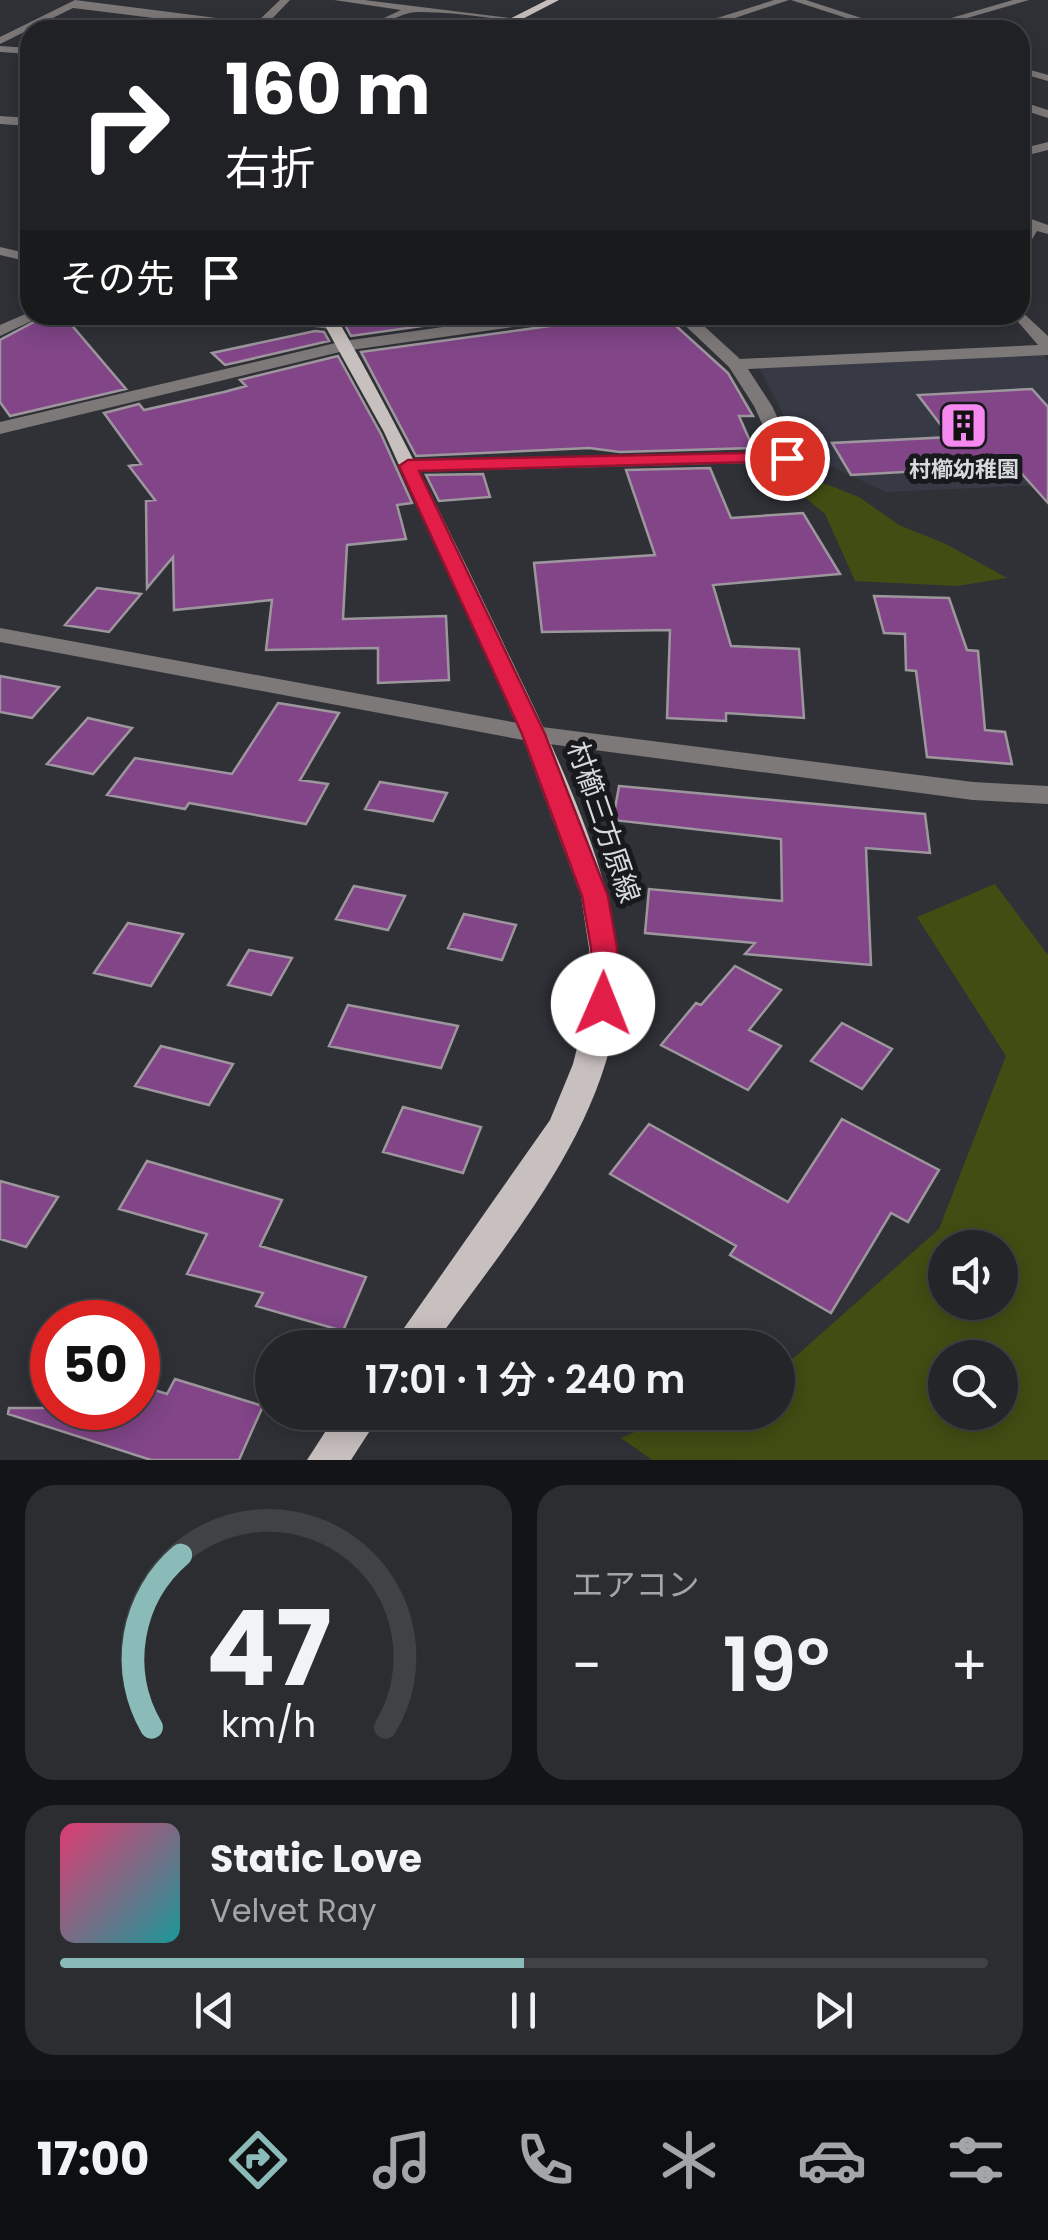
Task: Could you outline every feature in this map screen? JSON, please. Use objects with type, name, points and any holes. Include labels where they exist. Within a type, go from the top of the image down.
[{"type":"main road","points":[[513,20],[554,0]]},
{"type":"main road","name":"村櫛三方原線","points":[[333,329],[377,401],[534,734],[595,896],[604,948],[603,1004],[589,1064],[564,1126],[524,1189],[422,1330]]},
{"type":"main road","points":[[328,1460],[349,1430]]},
{"type":"street","points":[[265,20],[284,0]]},
{"type":"street","points":[[339,0],[513,20]]},
{"type":"street","points":[[386,20],[432,0]]},
{"type":"street","points":[[718,20],[784,0]]},
{"type":"street","points":[[796,0],[861,20]]},
{"type":"street","points":[[951,20],[1024,0]]},
{"type":"street","points":[[42,20],[76,3],[199,20]]},
{"type":"street","points":[[725,18],[732,20]]},
{"type":"street","points":[[0,428],[333,329],[399,325]]},
{"type":"street","points":[[408,466],[787,458],[763,406],[736,364],[693,325]]},
{"type":"street","points":[[1028,325],[1048,348]]},
{"type":"street","points":[[736,364],[1048,348]]},
{"type":"street","points":[[0,635],[534,734],[973,791],[1048,795]]},
{"type":"shaded area","points":[[1042,354],[1048,361],[1048,415],[1042,485],[886,492],[803,453],[759,367]]},
{"type":"green space","points":[[800,474],[859,497],[899,525],[946,544],[1007,578],[957,586],[855,581],[825,514],[789,484]]},
{"type":"green space","points":[[995,884],[1048,955],[1048,1460],[652,1460],[621,1438],[639,1430],[795,1430],[795,1357],[928,1239],[928,1320],[1018,1320],[1018,1230],[938,1230],[1006,1056],[917,917]]},
{"type":"building","points":[[28,325],[72,325],[126,389],[10,416],[0,402],[0,340]]},
{"type":"building","points":[[345,325],[430,325],[351,336]]},
{"type":"building","points":[[557,325],[675,325],[728,373],[753,416],[739,416],[753,448],[620,452],[589,448],[416,456],[361,352]]},
{"type":"building","points":[[324,332],[329,341],[225,365],[212,353]]},
{"type":"building","points":[[338,356],[381,434],[412,503],[397,505],[406,539],[347,545],[343,619],[446,616],[449,680],[378,683],[378,648],[266,650],[272,600],[174,610],[173,557],[147,588],[146,501],[155,500],[129,466],[141,464],[104,413],[139,404],[144,410],[224,392],[246,386],[240,380]]},
{"type":"building","name":"村櫛幼稚園","points":[[1032,389],[1048,407],[1048,503],[1022,474],[980,476],[974,468],[851,475],[832,443],[950,437],[918,395]]},
{"type":"building","points":[[710,468],[731,518],[803,513],[840,574],[713,585],[731,646],[799,649],[804,718],[726,713],[726,721],[667,718],[670,630],[542,632],[534,563],[655,555],[626,470]]},
{"type":"building","points":[[483,474],[490,497],[439,501],[426,475]]},
{"type":"building","points":[[97,588],[141,594],[109,632],[65,625]]},
{"type":"building","points":[[874,596],[949,598],[967,650],[978,651],[985,730],[1005,732],[1012,764],[927,757],[916,671],[906,670],[905,634],[884,633]]},
{"type":"building","points":[[0,676],[59,687],[32,718],[0,712]]},
{"type":"building","points":[[278,703],[339,713],[300,780],[328,784],[306,824],[189,803],[185,809],[107,795],[135,758],[232,774]]},
{"type":"building","points":[[88,718],[132,728],[93,774],[47,764]]},
{"type":"building","points":[[380,782],[447,793],[433,821],[365,809]]},
{"type":"building","points":[[619,786],[925,814],[930,853],[866,848],[871,965],[745,954],[755,943],[645,933],[649,889],[782,901],[781,839],[613,820]]},
{"type":"building","points":[[354,886],[405,896],[388,930],[336,919]]},
{"type":"building","points":[[464,914],[516,925],[502,960],[448,948]]},
{"type":"building","points":[[128,923],[183,934],[151,986],[94,973]]},
{"type":"building","points":[[249,950],[292,958],[271,995],[228,985]]},
{"type":"building","points":[[735,966],[781,990],[749,1030],[781,1046],[748,1090],[661,1045],[696,1003],[701,1005]]},
{"type":"building","points":[[348,1005],[458,1026],[441,1068],[329,1046]]},
{"type":"building","points":[[842,1023],[892,1049],[862,1089],[811,1061]]},
{"type":"building","points":[[161,1046],[233,1064],[209,1105],[135,1086]]},
{"type":"building","points":[[403,1107],[481,1127],[463,1173],[383,1152]]},
{"type":"building","points":[[842,1119],[939,1170],[908,1222],[891,1213],[831,1313],[730,1255],[736,1246],[610,1174],[649,1124],[788,1202]]},
{"type":"building","points":[[147,1161],[282,1200],[260,1246],[366,1277],[343,1330],[340,1330],[256,1306],[263,1293],[187,1274],[207,1234],[119,1209]]},
{"type":"building","points":[[0,1181],[58,1197],[26,1247],[0,1239]]},
{"type":"building","points":[[175,1379],[255,1404],[255,1424],[239,1460],[151,1460],[58,1430],[160,1430],[160,1392],[167,1394]]},
{"type":"building","points":[[9,1408],[30,1408],[30,1421],[8,1414]]},
{"type":"place","name":"村櫛幼稚園","points":[[964,425]]},
{"type":"route","points":[[603,1004],[604,948],[595,896],[534,734],[408,466],[592,459],[787,458]]}]
